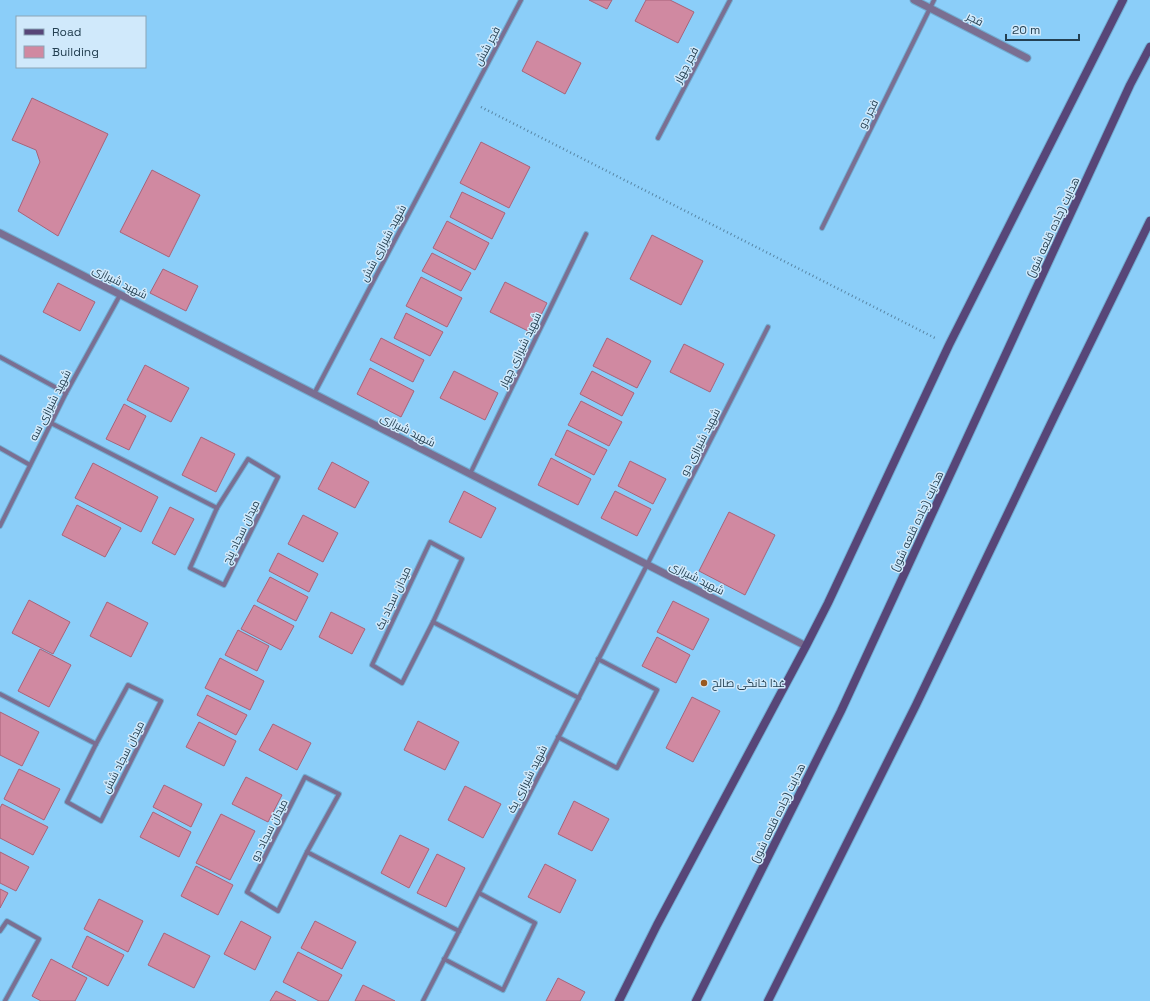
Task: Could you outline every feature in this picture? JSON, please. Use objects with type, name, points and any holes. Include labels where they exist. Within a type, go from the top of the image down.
[{"type":"main road","points":[[619,1001],[657,926],[806,646],[950,345],[1123,0]]},
{"type":"main road","name":"هدایت (جاده قلعه شور)","points":[[696,1001],[841,711],[1130,85],[1150,47]]},
{"type":"main road","points":[[768,1001],[916,705],[1150,221]]},
{"type":"street","name":"فجر شش","points":[[468,101],[521,0]]},
{"type":"street","name":"فجر چهار","points":[[658,138],[730,0]]},
{"type":"street","name":"فجر","points":[[914,0],[1027,58]]},
{"type":"street","name":"فجر دو","points":[[822,228],[934,0]]},
{"type":"street","name":"شهید شیرازی شش","points":[[314,394],[468,101]]},
{"type":"street","name":"شهید شیرازی","points":[[0,233],[806,646]]},
{"type":"street","name":"شهید شیرازی چهار","points":[[470,474],[586,234]]},
{"type":"street","name":"شهید شیرازی سه","points":[[0,526],[66,393],[120,294]]},
{"type":"street","name":"شهید شیرازی دو","points":[[647,565],[768,327]]},
{"type":"street","points":[[0,357],[66,393]]},
{"type":"street","points":[[51,423],[217,508]]},
{"type":"street","points":[[0,448],[30,465]]},
{"type":"street","name":"میدان سجاد پنج","points":[[248,459],[278,477],[224,585],[190,568],[217,508],[248,459]]},
{"type":"street","name":"میدان سجاد یک","points":[[430,542],[462,559],[433,622],[402,683],[372,665],[430,542]]},
{"type":"street","name":"شهید شیرازی یک","points":[[423,1001],[647,565]]},
{"type":"street","points":[[433,622],[578,698]]},
{"type":"street","points":[[558,737],[617,768],[658,690],[598,660]]},
{"type":"street","name":"میدان سجاد شش","points":[[128,685],[161,701],[101,821],[67,802],[96,744],[128,685]]},
{"type":"street","points":[[0,694],[96,744]]},
{"type":"street","name":"میدان سجاد دو","points":[[305,777],[339,794],[307,852],[278,910],[247,892],[305,777]]},
{"type":"street","points":[[307,852],[459,931]]},
{"type":"street","points":[[444,959],[504,990],[535,923],[479,893]]},
{"type":"street","points":[[0,931],[7,921],[39,939],[5,1001]]},
{"type":"path","points":[[468,101],[950,345]]},
{"type":"building","points":[[589,0],[612,0],[607,9]]},
{"type":"building","points":[[646,0],[670,0],[694,12],[678,43],[635,21]]},
{"type":"building","points":[[537,41],[581,63],[565,94],[522,71]]},
{"type":"building","points":[[32,98],[108,134],[58,236],[18,211],[40,162],[36,150],[12,140]]},
{"type":"building","points":[[481,142],[530,167],[509,208],[460,183]]},
{"type":"building","points":[[152,170],[200,195],[169,257],[120,232]]},
{"type":"building","points":[[462,192],[505,213],[492,239],[450,217]]},
{"type":"building","points":[[447,221],[489,243],[475,270],[433,248]]},
{"type":"building","points":[[652,235],[703,261],[681,305],[630,279]]},
{"type":"building","points":[[432,253],[471,273],[461,291],[422,271]]},
{"type":"building","points":[[163,269],[198,286],[186,311],[150,293]]},
{"type":"building","points":[[421,277],[462,298],[447,327],[406,306]]},
{"type":"building","points":[[505,282],[547,303],[532,333],[490,312]]},
{"type":"building","points":[[58,283],[95,302],[80,331],[43,312]]},
{"type":"building","points":[[406,313],[443,332],[430,356],[394,338]]},
{"type":"building","points":[[381,338],[424,360],[413,382],[370,360]]},
{"type":"building","points":[[607,338],[651,361],[637,388],[593,366]]},
{"type":"building","points":[[684,344],[724,364],[710,392],[670,372]]},
{"type":"building","points":[[145,365],[189,388],[171,422],[127,400]]},
{"type":"building","points":[[370,368],[414,391],[401,417],[357,394]]},
{"type":"building","points":[[454,371],[498,393],[485,420],[440,398]]},
{"type":"building","points":[[592,371],[634,393],[622,416],[580,394]]},
{"type":"building","points":[[581,401],[622,422],[609,446],[568,425]]},
{"type":"building","points":[[124,404],[146,416],[129,450],[106,439]]},
{"type":"building","points":[[567,430],[607,450],[594,475],[555,455]]},
{"type":"building","points":[[201,437],[235,454],[216,492],[182,475]]},
{"type":"building","points":[[551,458],[591,479],[578,505],[538,485]]},
{"type":"building","points":[[630,461],[666,479],[653,504],[618,486]]},
{"type":"building","points":[[332,462],[369,482],[355,508],[318,489]]},
{"type":"building","points":[[93,463],[158,497],[141,532],[75,498]]},
{"type":"building","points":[[464,491],[496,508],[481,538],[449,522]]},
{"type":"building","points":[[615,491],[651,509],[637,536],[601,518]]},
{"type":"building","points":[[77,505],[121,528],[105,557],[62,535]]},
{"type":"building","points":[[170,507],[194,519],[175,555],[152,543]]},
{"type":"building","points":[[729,512],[775,535],[745,595],[699,571]]},
{"type":"building","points":[[303,515],[338,533],[323,562],[288,544]]},
{"type":"building","points":[[278,553],[318,574],[309,592],[269,571]]},
{"type":"building","points":[[270,577],[308,597],[296,621],[257,601]]},
{"type":"building","points":[[29,600],[70,622],[53,654],[12,633]]},
{"type":"building","points":[[673,601],[709,619],[693,650],[657,632]]},
{"type":"building","points":[[107,602],[148,623],[131,657],[90,636]]},
{"type":"building","points":[[254,605],[294,626],[281,650],[241,629]]},
{"type":"building","points":[[331,612],[365,629],[352,654],[319,637]]},
{"type":"building","points":[[238,630],[269,646],[257,671],[225,655]]},
{"type":"building","points":[[657,637],[690,655],[676,683],[642,666]]},
{"type":"building","points":[[40,649],[71,665],[49,707],[18,691]]},
{"type":"building","points":[[220,658],[264,681],[250,710],[205,688]]},
{"type":"building","points":[[207,695],[247,715],[236,735],[197,715]]},
{"type":"building","points":[[692,697],[720,711],[693,762],[666,748]]},
{"type":"building","points":[[0,712],[39,732],[22,766],[0,755]]},
{"type":"building","points":[[418,721],[459,742],[445,770],[404,750]]},
{"type":"building","points":[[199,722],[236,741],[224,766],[186,747]]},
{"type":"building","points":[[273,724],[311,743],[297,770],[259,750]]},
{"type":"building","points":[[19,769],[60,789],[44,820],[4,799]]},
{"type":"building","points":[[246,777],[282,795],[268,822],[232,804]]},
{"type":"building","points":[[164,785],[202,804],[191,827],[153,807]]},
{"type":"building","points":[[465,786],[501,804],[483,838],[448,820]]},
{"type":"building","points":[[574,801],[609,819],[592,851],[558,834]]},
{"type":"building","points":[[2,804],[48,827],[33,855],[0,838],[0,808]]},
{"type":"building","points":[[153,812],[191,832],[179,857],[140,837]]},
{"type":"building","points":[[221,814],[255,831],[230,880],[196,863]]},
{"type":"building","points":[[400,835],[429,849],[409,888],[381,873]]},
{"type":"building","points":[[0,852],[29,867],[16,891],[0,883]]},
{"type":"building","points":[[437,854],[465,868],[446,907],[417,893]]},
{"type":"building","points":[[545,864],[576,880],[560,913],[528,897]]},
{"type":"building","points":[[196,866],[233,885],[218,915],[181,896]]},
{"type":"building","points":[[0,889],[8,893],[0,908]]},
{"type":"building","points":[[99,899],[143,921],[128,952],[84,929]]},
{"type":"building","points":[[241,921],[271,937],[255,970],[224,954]]},
{"type":"building","points":[[315,921],[356,942],[342,969],[301,948]]},
{"type":"building","points":[[164,933],[210,956],[194,988],[148,965]]},
{"type":"building","points":[[87,936],[124,955],[108,986],[72,967]]},
{"type":"building","points":[[298,952],[342,975],[328,1001],[319,1001],[283,982]]},
{"type":"building","points":[[51,959],[87,978],[75,1001],[41,1001],[32,996]]},
{"type":"building","points":[[558,978],[585,992],[580,1001],[546,1001]]},
{"type":"building","points":[[363,985],[395,1001],[355,1001]]},
{"type":"building","points":[[276,991],[296,1001],[270,1001]]},
{"type":"place","name":"غذا خانگی صالح","points":[[704,683]]}]
